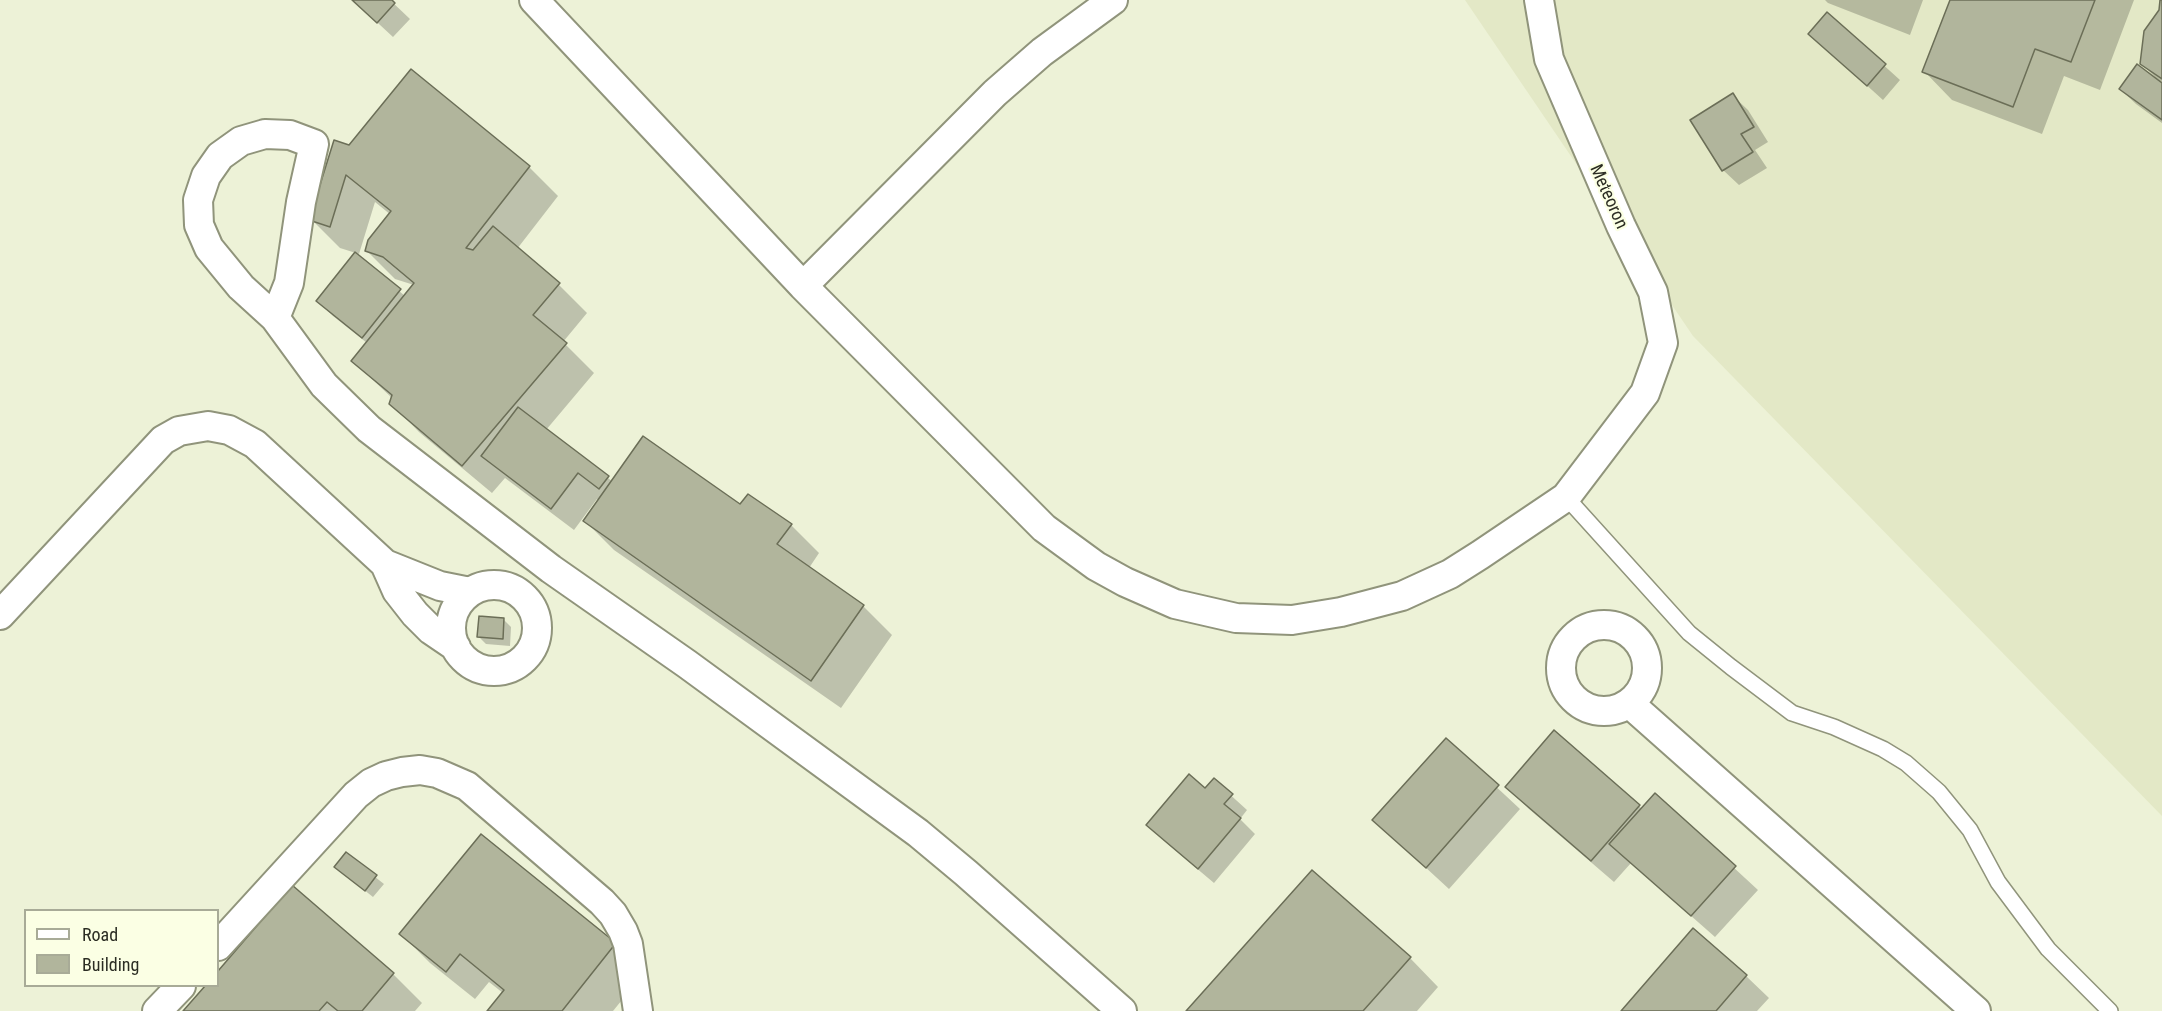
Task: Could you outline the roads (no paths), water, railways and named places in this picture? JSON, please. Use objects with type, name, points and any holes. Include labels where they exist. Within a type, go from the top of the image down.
[{"type":"street","name":"Meteoron","points":[[534,0],[803,286],[1044,528],[1096,567],[1175,604],[1236,618],[1292,620],[1333,614],[1402,596],[1450,574],[1566,497],[1645,393],[1663,343],[1653,292],[1621,226],[1549,59],[1539,0]]},
{"type":"street","points":[[803,286],[995,93],[1042,52],[1113,0]]},
{"type":"street","points":[[275,318],[289,283],[301,202],[314,144],[290,135],[265,134],[241,141],[220,156],[206,176],[198,200],[200,225],[209,248],[241,287],[275,318],[324,385],[346,408],[369,429],[551,569],[687,664],[918,833],[1122,1011]]},
{"type":"street","points":[[0,615],[163,440],[179,431],[208,426],[229,430],[255,444],[385,564],[440,586],[470,592]]},
{"type":"street","points":[[385,564],[397,591],[415,614],[430,630],[456,647]]},
{"type":"street","points":[[524,596],[551,569]]},
{"type":"street","points":[[498,585],[512,588],[524,596],[532,608],[537,621],[537,634],[533,648],[513,667],[499,671],[485,670],[472,665],[456,647],[451,629],[453,615],[460,602],[470,592],[484,586],[498,585]]},
{"type":"street","points":[[1630,704],[1976,1011]]},
{"type":"street","points":[[219,945],[356,795],[371,783],[386,776],[420,770],[437,773],[467,786],[613,914],[628,944],[638,1011]]},
{"type":"street","points":[[157,1011],[180,987]]},
{"type":"lane","points":[[1566,497],[1689,633],[1731,667],[1792,713],[1834,727],[1883,748],[1906,763],[1939,792],[1970,830],[1998,882],[2048,949],[2110,1011]]}]
